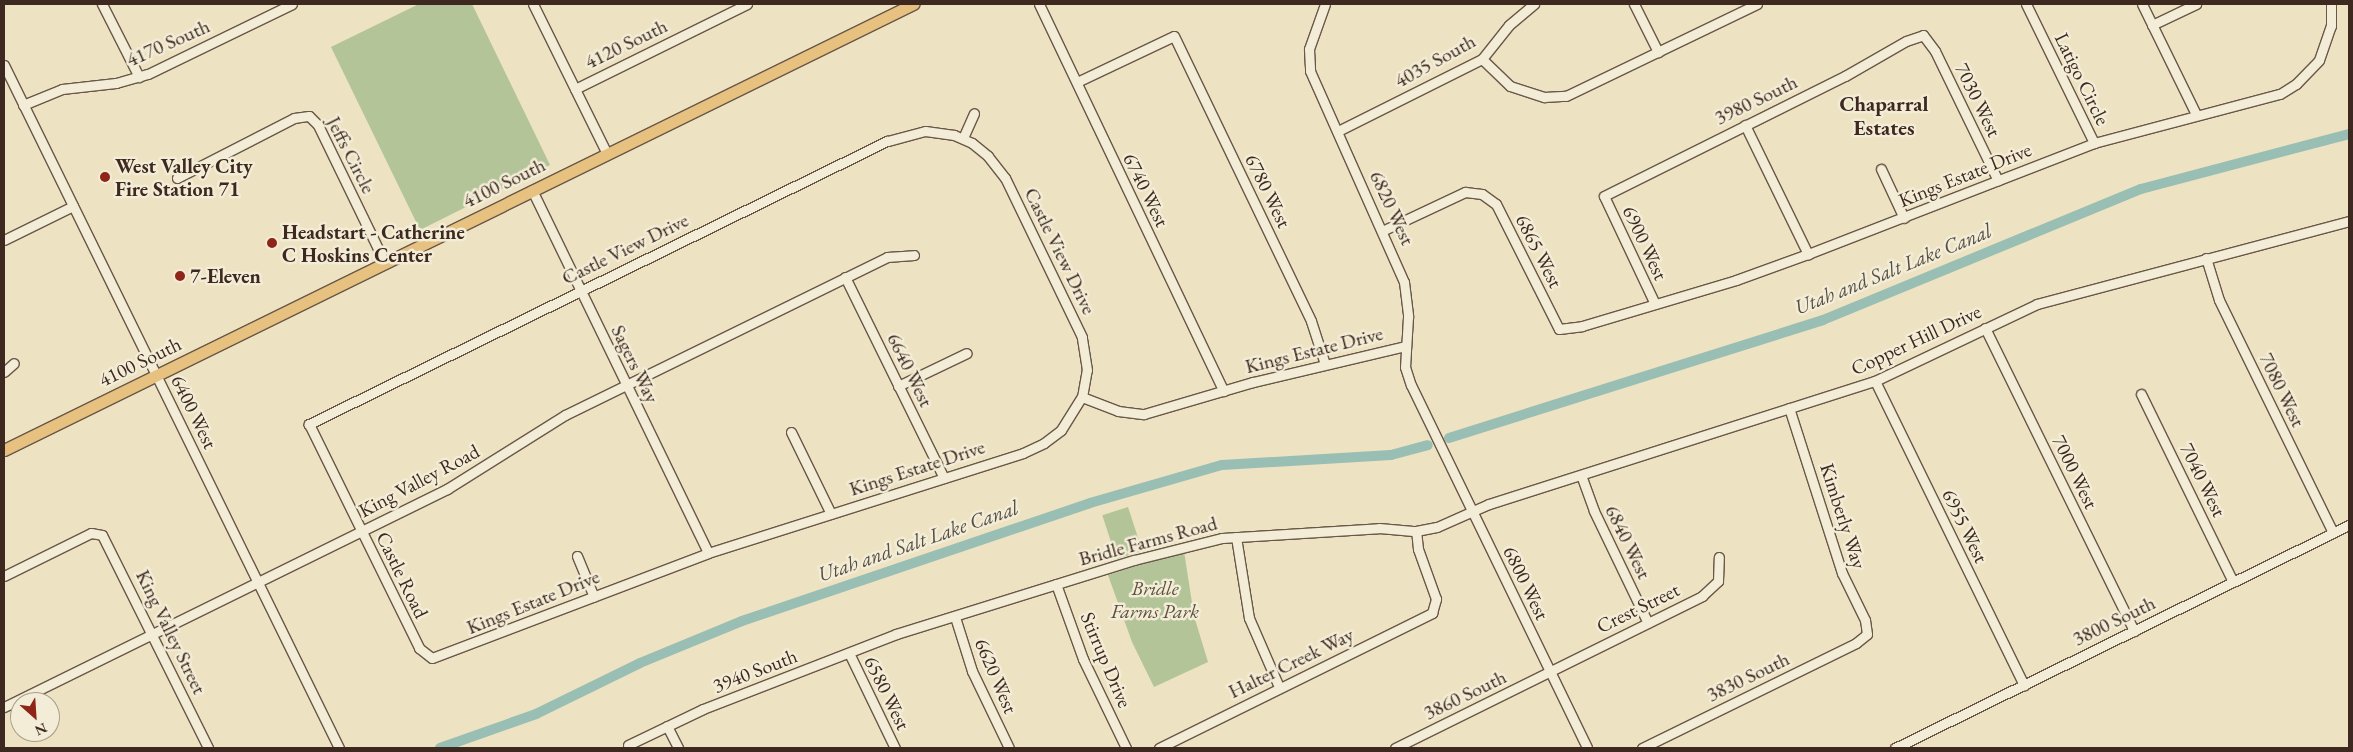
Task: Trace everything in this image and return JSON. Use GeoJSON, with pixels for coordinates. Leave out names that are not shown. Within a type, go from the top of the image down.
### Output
{"type":"FeatureCollection","features":[{"type":"Feature","properties":{"kind":"main road","name":"4100 South"},"geometry":{"type":"LineString","coordinates":[[4,450],[912,4]]}},
{"type":"Feature","properties":{"kind":"street"},"geometry":{"type":"LineString","coordinates":[[102,4],[139,77]]}},
{"type":"Feature","properties":{"kind":"street","name":"4170 South"},"geometry":{"type":"LineString","coordinates":[[23,105],[62,89],[139,77],[292,4]]}},
{"type":"Feature","properties":{"kind":"street"},"geometry":{"type":"LineString","coordinates":[[533,4],[607,154]]}},
{"type":"Feature","properties":{"kind":"street","name":"4120 South"},"geometry":{"type":"LineString","coordinates":[[575,89],[747,4]]}},
{"type":"Feature","properties":{"kind":"street","name":"6740 West"},"geometry":{"type":"LineString","coordinates":[[1039,4],[1224,391]]}},
{"type":"Feature","properties":{"kind":"street","name":"6820 West"},"geometry":{"type":"LineString","coordinates":[[1325,4],[1312,34],[1309,62],[1314,82],[1338,131],[1404,282],[1408,317],[1405,367],[1411,385],[1434,433]]}},
{"type":"Feature","properties":{"kind":"street","name":"4035 South"},"geometry":{"type":"LineString","coordinates":[[1338,131],[1482,59],[1509,24],[1534,4]]}},
{"type":"Feature","properties":{"kind":"street"},"geometry":{"type":"LineString","coordinates":[[1634,4],[1658,52]]}},
{"type":"Feature","properties":{"kind":"street"},"geometry":{"type":"LineString","coordinates":[[1482,59],[1510,86],[1529,94],[1566,96],[1590,87],[1757,4]]}},
{"type":"Feature","properties":{"kind":"street","name":"Latigo Circle"},"geometry":{"type":"LineString","coordinates":[[2026,4],[2094,143]]}},
{"type":"Feature","properties":{"kind":"street"},"geometry":{"type":"LineString","coordinates":[[2142,4],[2196,114]]}},
{"type":"Feature","properties":{"kind":"street"},"geometry":{"type":"LineString","coordinates":[[2152,25],[2196,4]]}},
{"type":"Feature","properties":{"kind":"street","name":"Kings Estate Drive"},"geometry":{"type":"LineString","coordinates":[[1559,329],[1582,326],[1808,254],[2094,143],[2196,114],[2263,100],[2296,84],[2310,72],[2326,48],[2331,4]]}},
{"type":"Feature","properties":{"kind":"street","name":"6780 West"},"geometry":{"type":"LineString","coordinates":[[1077,82],[1174,36],[1311,321],[1325,364]]}},
{"type":"Feature","properties":{"kind":"street","name":"3980 South"},"geometry":{"type":"LineString","coordinates":[[1604,196],[1745,124],[1845,76],[1906,41],[1923,36]]}},
{"type":"Feature","properties":{"kind":"street","name":"7030 West"},"geometry":{"type":"LineString","coordinates":[[1923,36],[1934,51],[1998,181]]}},
{"type":"Feature","properties":{"kind":"street","name":"6400 West"},"geometry":{"type":"LineString","coordinates":[[4,65],[339,748]]}},
{"type":"Feature","properties":{"kind":"street"},"geometry":{"type":"LineString","coordinates":[[963,138],[974,114]]}},
{"type":"Feature","properties":{"kind":"street","name":"Jeffs Circle"},"geometry":{"type":"LineString","coordinates":[[178,178],[294,118],[309,116],[318,125],[386,263]]}},
{"type":"Feature","properties":{"kind":"street"},"geometry":{"type":"LineString","coordinates":[[1745,124],[1808,254]]}},
{"type":"Feature","properties":{"kind":"street","name":"Castle View Drive"},"geometry":{"type":"LineString","coordinates":[[309,424],[896,137],[935,132],[963,138],[988,156],[1005,178],[1079,329],[1087,361],[1082,397]]}},
{"type":"Feature","properties":{"kind":"street"},"geometry":{"type":"LineString","coordinates":[[1881,169],[1904,218]]}},
{"type":"Feature","properties":{"kind":"street","name":"Sagers Way"},"geometry":{"type":"LineString","coordinates":[[532,190],[708,553]]}},
{"type":"Feature","properties":{"kind":"street","name":"6865 West"},"geometry":{"type":"LineString","coordinates":[[1382,231],[1465,192],[1482,194],[1500,211],[1559,329]]}},
{"type":"Feature","properties":{"kind":"street","name":"6900 West"},"geometry":{"type":"LineString","coordinates":[[1604,196],[1655,304]]}},
{"type":"Feature","properties":{"kind":"street"},"geometry":{"type":"LineString","coordinates":[[4,240],[73,206]]}},
{"type":"Feature","properties":{"kind":"street","name":"Copper Hill Drive"},"geometry":{"type":"LineString","coordinates":[[1472,511],[1875,381],[2037,304],[2349,221]]}},
{"type":"Feature","properties":{"kind":"street","name":"King Valley Road"},"geometry":{"type":"LineString","coordinates":[[4,707],[461,482],[545,426],[626,385],[887,257],[914,255]]}},
{"type":"Feature","properties":{"kind":"street","name":"7080 West"},"geometry":{"type":"LineString","coordinates":[[2206,258],[2226,314],[2333,533]]}},
{"type":"Feature","properties":{"kind":"street","name":"6640 West"},"geometry":{"type":"LineString","coordinates":[[845,278],[944,478]]}},
{"type":"Feature","properties":{"kind":"street","name":"7000 West"},"geometry":{"type":"LineString","coordinates":[[1985,328],[2134,631]]}},
{"type":"Feature","properties":{"kind":"street","name":"Kings Estate Drive"},"geometry":{"type":"LineString","coordinates":[[428,658],[441,657],[708,553],[1044,444],[1062,430],[1082,397],[1118,411],[1144,414],[1325,364],[1405,346]]}},
{"type":"Feature","properties":{"kind":"street"},"geometry":{"type":"LineString","coordinates":[[898,386],[967,353]]}},
{"type":"Feature","properties":{"kind":"street"},"geometry":{"type":"LineString","coordinates":[[4,372],[14,362]]}},
{"type":"Feature","properties":{"kind":"street","name":"6955 West"},"geometry":{"type":"LineString","coordinates":[[1875,381],[2024,685]]}},
{"type":"Feature","properties":{"kind":"street","name":"7040 West"},"geometry":{"type":"LineString","coordinates":[[2141,394],[2233,582]]}},
{"type":"Feature","properties":{"kind":"street","name":"Kimberly Way"},"geometry":{"type":"LineString","coordinates":[[1789,408],[1842,572],[1865,620],[1867,634]]}},
{"type":"Feature","properties":{"kind":"street","name":"Castle Road"},"geometry":{"type":"LineString","coordinates":[[309,424],[419,648],[428,658]]}},
{"type":"Feature","properties":{"kind":"street"},"geometry":{"type":"LineString","coordinates":[[791,432],[831,514]]}},
{"type":"Feature","properties":{"kind":"street","name":"6800 West"},"geometry":{"type":"LineString","coordinates":[[1434,433],[1587,748]]}},
{"type":"Feature","properties":{"kind":"street","name":"6840 West"},"geometry":{"type":"LineString","coordinates":[[1581,475],[1594,511],[1648,623]]}},
{"type":"Feature","properties":{"kind":"street","name":"Bridle Farms Road"},"geometry":{"type":"LineString","coordinates":[[896,634],[1195,543],[1236,537],[1379,528],[1416,531],[1437,527],[1472,511]]}},
{"type":"Feature","properties":{"kind":"street","name":"3800 South"},"geometry":{"type":"LineString","coordinates":[[1895,748],[2349,525]]}},
{"type":"Feature","properties":{"kind":"street","name":"Halter Creek Way"},"geometry":{"type":"LineString","coordinates":[[1159,748],[1428,615],[1436,607],[1435,596],[1417,545],[1416,531]]}},
{"type":"Feature","properties":{"kind":"street","name":"King Valley Street"},"geometry":{"type":"LineString","coordinates":[[4,576],[91,533],[100,533],[108,541],[208,748]]}},
{"type":"Feature","properties":{"kind":"street"},"geometry":{"type":"LineString","coordinates":[[1236,537],[1249,618],[1279,687]]}},
{"type":"Feature","properties":{"kind":"street"},"geometry":{"type":"LineString","coordinates":[[577,556],[594,596]]}},
{"type":"Feature","properties":{"kind":"street","name":"Crest Street"},"geometry":{"type":"LineString","coordinates":[[1549,672],[1648,623],[1712,588],[1719,576],[1719,557]]}},
{"type":"Feature","properties":{"kind":"street","name":"Stirrup Drive"},"geometry":{"type":"LineString","coordinates":[[1056,584],[1080,653],[1126,748]]}},
{"type":"Feature","properties":{"kind":"street","name":"6620 West"},"geometry":{"type":"LineString","coordinates":[[955,617],[972,671],[1009,748]]}},
{"type":"Feature","properties":{"kind":"street","name":"3940 South"},"geometry":{"type":"LineString","coordinates":[[628,745],[667,726],[896,634]]}},
{"type":"Feature","properties":{"kind":"street","name":"3830 South"},"geometry":{"type":"LineString","coordinates":[[1642,748],[1856,643],[1867,634]]}},
{"type":"Feature","properties":{"kind":"street","name":"6580 West"},"geometry":{"type":"LineString","coordinates":[[848,654],[895,748]]}},
{"type":"Feature","properties":{"kind":"street","name":"3860 South"},"geometry":{"type":"LineString","coordinates":[[1395,748],[1549,672]]}},
{"type":"Feature","properties":{"kind":"street"},"geometry":{"type":"LineString","coordinates":[[667,726],[678,748]]}},
{"type":"Feature","properties":{"kind":"green space"},"geometry":{"type":"Polygon","coordinates":[[[419,4],[472,4],[550,165],[420,230],[331,47],[419,4]]]}},
{"type":"Feature","properties":{"kind":"green space","name":"Bridle Farms Park"},"geometry":{"type":"Polygon","coordinates":[[[1128,507],[1142,551],[1117,559],[1102,515],[1128,507]]]}},
{"type":"Feature","properties":{"kind":"green space","name":"Bridle Farms Park"},"geometry":{"type":"Polygon","coordinates":[[[1184,551],[1194,616],[1208,662],[1154,687],[1132,642],[1108,575],[1184,551]]]}},
{"type":"Feature","properties":{"kind":"waterway","name":"Utah and Salt Lake Canal"},"geometry":{"type":"LineString","coordinates":[[1449,438],[1823,320],[2141,189],[2349,134]]}},
{"type":"Feature","properties":{"kind":"waterway","name":"Utah and Salt Lake Canal"},"geometry":{"type":"LineString","coordinates":[[440,748],[536,714],[640,663],[742,621],[1090,503],[1222,465],[1391,455],[1428,445]]}},
{"type":"Feature","properties":{"kind":"place","name":"West Valley City Fire Station 71"},"geometry":{"type":"Point","coordinates":[105,177]}},
{"type":"Feature","properties":{"kind":"place","name":"Headstart - Catherine C Hoskins Center"},"geometry":{"type":"Point","coordinates":[272,243]}},
{"type":"Feature","properties":{"kind":"place","name":"7-Eleven"},"geometry":{"type":"Point","coordinates":[180,276]}},
{"type":"Feature","properties":{"kind":"district","name":"Chaparral Estates"},"geometry":{"type":"Point","coordinates":[1884,116]}}]}
